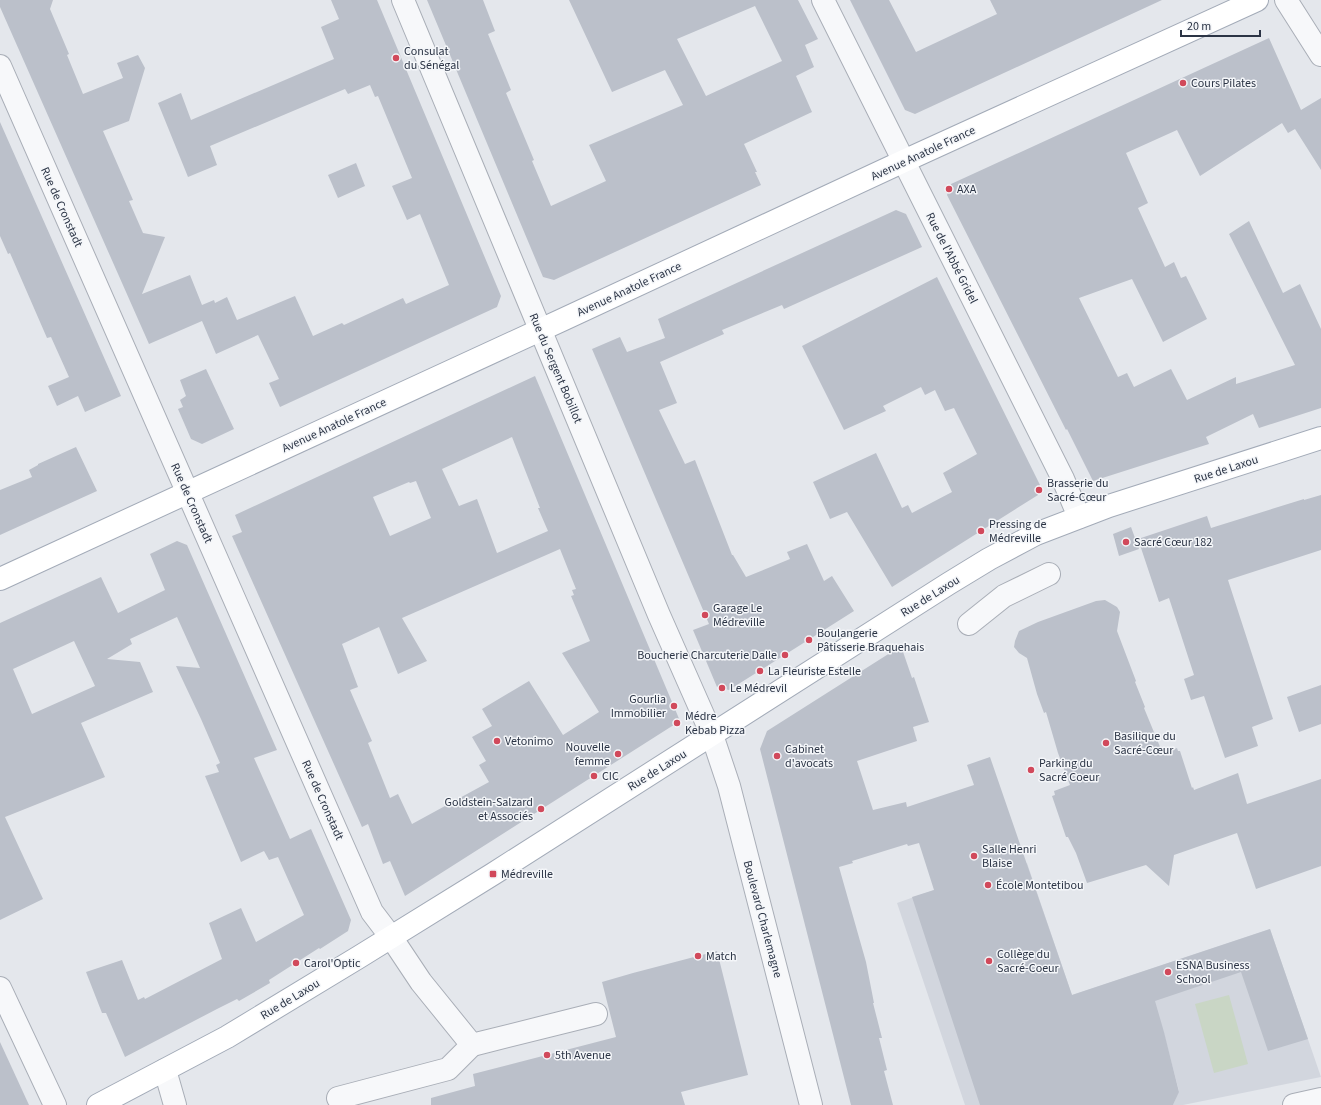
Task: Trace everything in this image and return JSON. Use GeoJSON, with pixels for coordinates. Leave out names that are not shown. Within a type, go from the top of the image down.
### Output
{"type":"FeatureCollection","features":[{"type":"Feature","properties":{"kind":"main road","name":"Avenue Anatole France"},"geometry":{"type":"LineString","coordinates":[[0,579],[904,161],[1257,0]]}},
{"type":"Feature","properties":{"kind":"main road","name":"Rue de Laxou"},"geometry":{"type":"LineString","coordinates":[[98,1105],[227,1037],[391,937],[989,559],[1036,534],[1079,517],[1321,438]]}},
{"type":"Feature","properties":{"kind":"street","name":"Rue du Sergent Bobillot"},"geometry":{"type":"LineString","coordinates":[[403,0],[659,615],[712,735]]}},
{"type":"Feature","properties":{"kind":"street","name":"Rue de l'Abbé Gridel"},"geometry":{"type":"LineString","coordinates":[[823,0],[1063,478],[1079,517]]}},
{"type":"Feature","properties":{"kind":"street"},"geometry":{"type":"LineString","coordinates":[[1286,0],[1321,55]]}},
{"type":"Feature","properties":{"kind":"street","name":"Rue de Cronstadt"},"geometry":{"type":"LineString","coordinates":[[0,66],[372,912],[391,937],[421,982],[472,1045]]}},
{"type":"Feature","properties":{"kind":"street"},"geometry":{"type":"LineString","coordinates":[[968,624],[1004,596],[1049,574]]}},
{"type":"Feature","properties":{"kind":"street","name":"Boulevard Charlemagne"},"geometry":{"type":"LineString","coordinates":[[712,735],[729,786],[812,1105]]}},
{"type":"Feature","properties":{"kind":"street"},"geometry":{"type":"LineString","coordinates":[[0,988],[55,1105]]}},
{"type":"Feature","properties":{"kind":"street"},"geometry":{"type":"LineString","coordinates":[[338,1098],[448,1069],[472,1045],[596,1014]]}},
{"type":"Feature","properties":{"kind":"street"},"geometry":{"type":"LineString","coordinates":[[165,1070],[175,1105]]}},
{"type":"Feature","properties":{"kind":"street"},"geometry":{"type":"LineString","coordinates":[[1294,1105],[1321,1099]]}},
{"type":"Feature","properties":{"kind":"shaded area","name":"Collège du Sacré-Coeur"},"geometry":{"type":"Polygon","coordinates":[[[1027,863],[1072,995],[1270,929],[1321,1077],[1183,1105],[1173,1105],[1179,1091],[1163,1030],[982,1105],[965,1105],[897,903],[934,890],[936,893],[1027,863]]]}},
{"type":"Feature","properties":{"kind":"green space"},"geometry":{"type":"Polygon","coordinates":[[[1229,995],[1248,1064],[1214,1073],[1195,1004],[1229,995]]]}},
{"type":"Feature","properties":{"kind":"building"},"geometry":{"type":"Polygon","coordinates":[[[0,0],[53,0],[50,9],[69,54],[67,55],[83,94],[123,78],[117,63],[138,55],[145,68],[129,121],[103,131],[133,200],[129,201],[143,233],[165,237],[142,294],[190,275],[202,305],[214,300],[215,303],[227,297],[237,320],[295,296],[313,336],[342,323],[344,325],[403,298],[406,304],[449,285],[420,214],[407,220],[392,186],[412,178],[378,96],[375,97],[370,85],[348,94],[345,89],[210,146],[217,165],[188,177],[158,103],[181,93],[191,120],[334,59],[321,27],[339,19],[331,0],[377,0],[501,296],[497,307],[280,407],[269,383],[279,379],[258,335],[216,354],[202,321],[149,344],[0,7],[0,0]]]}},
{"type":"Feature","properties":{"kind":"building"},"geometry":{"type":"Polygon","coordinates":[[[427,0],[483,0],[495,31],[488,34],[511,90],[506,93],[534,160],[532,161],[551,206],[606,181],[589,145],[683,105],[665,70],[612,92],[569,0],[798,0],[818,39],[805,45],[814,67],[796,76],[812,112],[744,144],[757,172],[755,172],[761,185],[554,280],[543,277],[427,0]],[[755,6],[677,39],[706,96],[782,61],[755,6]]]}},
{"type":"Feature","properties":{"kind":"building"},"geometry":{"type":"Polygon","coordinates":[[[850,0],[889,0],[916,52],[997,14],[990,0],[1162,0],[915,114],[905,110],[850,0]]]}},
{"type":"Feature","properties":{"kind":"building"},"geometry":{"type":"Polygon","coordinates":[[[1269,38],[1301,110],[1321,98],[1321,170],[1295,129],[1288,133],[1282,123],[1200,176],[1177,130],[1126,153],[1148,203],[1138,208],[1165,267],[1174,262],[1181,278],[1186,276],[1207,319],[1163,342],[1132,279],[1079,298],[1118,377],[1127,373],[1134,387],[1171,369],[1187,400],[1236,377],[1236,384],[1295,365],[1229,234],[1249,221],[1283,293],[1300,284],[1321,329],[1321,408],[1259,428],[1253,414],[1206,437],[1209,444],[1093,481],[947,195],[951,184],[1269,38]]]}},
{"type":"Feature","properties":{"kind":"building"},"geometry":{"type":"Polygon","coordinates":[[[0,122],[121,396],[85,412],[78,396],[57,406],[48,386],[69,377],[51,337],[47,338],[10,253],[8,254],[0,236],[0,122]]]}},
{"type":"Feature","properties":{"kind":"building"},"geometry":{"type":"Polygon","coordinates":[[[356,163],[365,186],[338,198],[328,175],[356,163]]]}},
{"type":"Feature","properties":{"kind":"building"},"geometry":{"type":"Polygon","coordinates":[[[896,210],[906,214],[922,247],[784,309],[782,305],[722,330],[724,334],[660,362],[677,403],[659,410],[685,464],[695,460],[732,555],[746,577],[790,559],[787,552],[807,544],[824,581],[832,576],[854,611],[729,690],[717,687],[693,630],[709,624],[592,349],[620,337],[627,352],[665,338],[658,319],[896,210]]]}},
{"type":"Feature","properties":{"kind":"building"},"geometry":{"type":"Polygon","coordinates":[[[937,277],[1040,485],[1038,495],[892,587],[847,512],[830,519],[813,482],[876,453],[902,508],[908,505],[912,513],[952,492],[943,473],[977,454],[954,408],[945,411],[935,390],[925,395],[921,387],[883,406],[886,411],[844,430],[802,346],[937,277]]]}},
{"type":"Feature","properties":{"kind":"building"},"geometry":{"type":"Polygon","coordinates":[[[206,369],[234,429],[202,444],[191,439],[178,409],[183,407],[180,400],[186,396],[180,380],[206,369]]]}},
{"type":"Feature","properties":{"kind":"building"},"geometry":{"type":"Polygon","coordinates":[[[535,376],[680,721],[405,896],[390,861],[383,864],[368,824],[362,827],[232,536],[242,532],[235,515],[535,376]],[[512,437],[442,469],[459,506],[477,499],[497,553],[548,531],[512,437]],[[416,481],[409,482],[373,497],[390,536],[431,518],[416,481]],[[560,549],[402,618],[427,661],[398,674],[379,627],[342,644],[358,687],[350,690],[372,741],[368,743],[390,798],[398,794],[412,824],[489,782],[479,765],[486,761],[472,737],[492,726],[482,709],[529,681],[563,735],[599,712],[562,653],[590,641],[571,596],[574,595],[572,590],[576,589],[560,549]]]}},
{"type":"Feature","properties":{"kind":"building"},"geometry":{"type":"Polygon","coordinates":[[[76,447],[97,491],[0,535],[0,490],[32,477],[29,470],[38,464],[76,447]]]}},
{"type":"Feature","properties":{"kind":"building"},"geometry":{"type":"Polygon","coordinates":[[[1321,495],[1321,550],[1228,580],[1273,719],[1252,727],[1258,746],[1225,758],[1204,696],[1191,700],[1184,679],[1194,675],[1169,598],[1159,602],[1138,539],[1207,516],[1211,528],[1321,495]]]}},
{"type":"Feature","properties":{"kind":"building","name":"Sacré Cœur 182"},"geometry":{"type":"Polygon","coordinates":[[[1131,527],[1139,549],[1119,556],[1113,534],[1131,527]]]}},
{"type":"Feature","properties":{"kind":"building"},"geometry":{"type":"Polygon","coordinates":[[[177,541],[187,545],[277,750],[254,758],[290,839],[311,829],[351,920],[348,931],[269,980],[270,983],[239,1001],[237,999],[125,1057],[106,1013],[102,1013],[86,972],[122,960],[138,1000],[144,997],[145,999],[222,959],[209,923],[241,908],[256,942],[304,915],[278,857],[269,860],[264,851],[241,862],[205,776],[219,772],[216,765],[220,763],[176,666],[200,668],[177,617],[130,639],[132,644],[107,659],[140,662],[153,692],[81,723],[105,777],[5,817],[43,899],[0,920],[0,623],[101,577],[118,613],[165,590],[150,554],[177,541]],[[74,641],[13,669],[32,714],[95,686],[74,641]]]}},
{"type":"Feature","properties":{"kind":"building","name":"Basilique du Sacré-Cœur"},"geometry":{"type":"Polygon","coordinates":[[[1105,600],[1117,607],[1120,612],[1117,631],[1136,681],[1135,682],[1145,707],[1144,708],[1163,754],[1177,748],[1178,751],[1180,751],[1192,788],[1193,787],[1194,790],[1238,773],[1247,804],[1321,779],[1321,866],[1256,889],[1237,833],[1174,855],[1169,886],[1146,865],[1087,883],[1076,853],[1068,837],[1066,837],[1052,796],[1055,795],[1054,791],[1070,785],[1058,753],[1046,712],[1044,713],[1037,694],[1027,658],[1019,653],[1014,647],[1019,631],[1038,622],[1096,601],[1105,600]]]}},
{"type":"Feature","properties":{"kind":"building"},"geometry":{"type":"Polygon","coordinates":[[[901,646],[912,678],[914,677],[929,722],[913,727],[917,741],[857,761],[873,810],[906,802],[907,807],[974,785],[967,765],[990,757],[1072,995],[1270,929],[1308,1039],[1268,1051],[1241,972],[1155,1001],[1179,1092],[1173,1105],[980,1105],[912,897],[934,890],[919,843],[908,846],[907,844],[852,861],[853,863],[839,867],[866,962],[873,1003],[882,1038],[879,1038],[887,1070],[884,1071],[893,1105],[851,1105],[760,749],[767,731],[901,646]]]}},
{"type":"Feature","properties":{"kind":"building"},"geometry":{"type":"Polygon","coordinates":[[[1321,685],[1321,724],[1299,732],[1287,697],[1321,685]]]}},
{"type":"Feature","properties":{"kind":"building"},"geometry":{"type":"Polygon","coordinates":[[[717,951],[748,1075],[681,1092],[685,1105],[431,1105],[431,1098],[475,1086],[473,1074],[616,1037],[602,982],[717,951]]]}},
{"type":"Feature","properties":{"kind":"building"},"geometry":{"type":"Polygon","coordinates":[[[0,1042],[29,1105],[0,1105],[0,1042]]]}},
{"type":"Feature","properties":{"kind":"place","name":"Consulat du Sénégal"},"geometry":{"type":"Point","coordinates":[396,58]}},
{"type":"Feature","properties":{"kind":"place","name":"Cours Pilates"},"geometry":{"type":"Point","coordinates":[1183,83]}},
{"type":"Feature","properties":{"kind":"place","name":"AXA"},"geometry":{"type":"Point","coordinates":[949,189]}},
{"type":"Feature","properties":{"kind":"place","name":"Brasserie du Sacré-Cœur"},"geometry":{"type":"Point","coordinates":[1039,490]}},
{"type":"Feature","properties":{"kind":"place","name":"Pressing de Médreville"},"geometry":{"type":"Point","coordinates":[981,531]}},
{"type":"Feature","properties":{"kind":"place","name":"Sacré Cœur 182"},"geometry":{"type":"Point","coordinates":[1126,542]}},
{"type":"Feature","properties":{"kind":"place","name":"Garage Le Médreville"},"geometry":{"type":"Point","coordinates":[705,615]}},
{"type":"Feature","properties":{"kind":"place","name":"Boulangerie Pâtisserie Braquehais"},"geometry":{"type":"Point","coordinates":[809,640]}},
{"type":"Feature","properties":{"kind":"place","name":"Boucherie Charcuterie Dalle"},"geometry":{"type":"Point","coordinates":[785,655]}},
{"type":"Feature","properties":{"kind":"place","name":"La Fleuriste Estelle"},"geometry":{"type":"Point","coordinates":[760,671]}},
{"type":"Feature","properties":{"kind":"place","name":"Le Médrevil"},"geometry":{"type":"Point","coordinates":[722,688]}},
{"type":"Feature","properties":{"kind":"place","name":"Gourlia Immobilier"},"geometry":{"type":"Point","coordinates":[674,706]}},
{"type":"Feature","properties":{"kind":"place","name":"Médre Kebab Pizza"},"geometry":{"type":"Point","coordinates":[677,723]}},
{"type":"Feature","properties":{"kind":"place","name":"Vetonimo"},"geometry":{"type":"Point","coordinates":[497,741]}},
{"type":"Feature","properties":{"kind":"place","name":"Basilique du Sacré-Cœur"},"geometry":{"type":"Point","coordinates":[1106,743]}},
{"type":"Feature","properties":{"kind":"place","name":"Nouvelle femme"},"geometry":{"type":"Point","coordinates":[618,754]}},
{"type":"Feature","properties":{"kind":"place","name":"Cabinet d'avocats"},"geometry":{"type":"Point","coordinates":[777,756]}},
{"type":"Feature","properties":{"kind":"place","name":"Parking du Sacré Coeur"},"geometry":{"type":"Point","coordinates":[1031,770]}},
{"type":"Feature","properties":{"kind":"place","name":"CIC"},"geometry":{"type":"Point","coordinates":[594,776]}},
{"type":"Feature","properties":{"kind":"place","name":"Goldstein-Salzard et Associés"},"geometry":{"type":"Point","coordinates":[541,809]}},
{"type":"Feature","properties":{"kind":"place","name":"Salle Henri Blaise"},"geometry":{"type":"Point","coordinates":[974,856]}},
{"type":"Feature","properties":{"kind":"place","name":"Médreville"},"geometry":{"type":"Point","coordinates":[493,874]}},
{"type":"Feature","properties":{"kind":"place","name":"École Montetibou"},"geometry":{"type":"Point","coordinates":[988,885]}},
{"type":"Feature","properties":{"kind":"place","name":"Match"},"geometry":{"type":"Point","coordinates":[698,956]}},
{"type":"Feature","properties":{"kind":"place","name":"Collège du Sacré-Coeur"},"geometry":{"type":"Point","coordinates":[989,961]}},
{"type":"Feature","properties":{"kind":"place","name":"Carol'Optic"},"geometry":{"type":"Point","coordinates":[296,963]}},
{"type":"Feature","properties":{"kind":"place","name":"ESNA Business School"},"geometry":{"type":"Point","coordinates":[1168,972]}},
{"type":"Feature","properties":{"kind":"place","name":"5th Avenue"},"geometry":{"type":"Point","coordinates":[547,1055]}}]}
